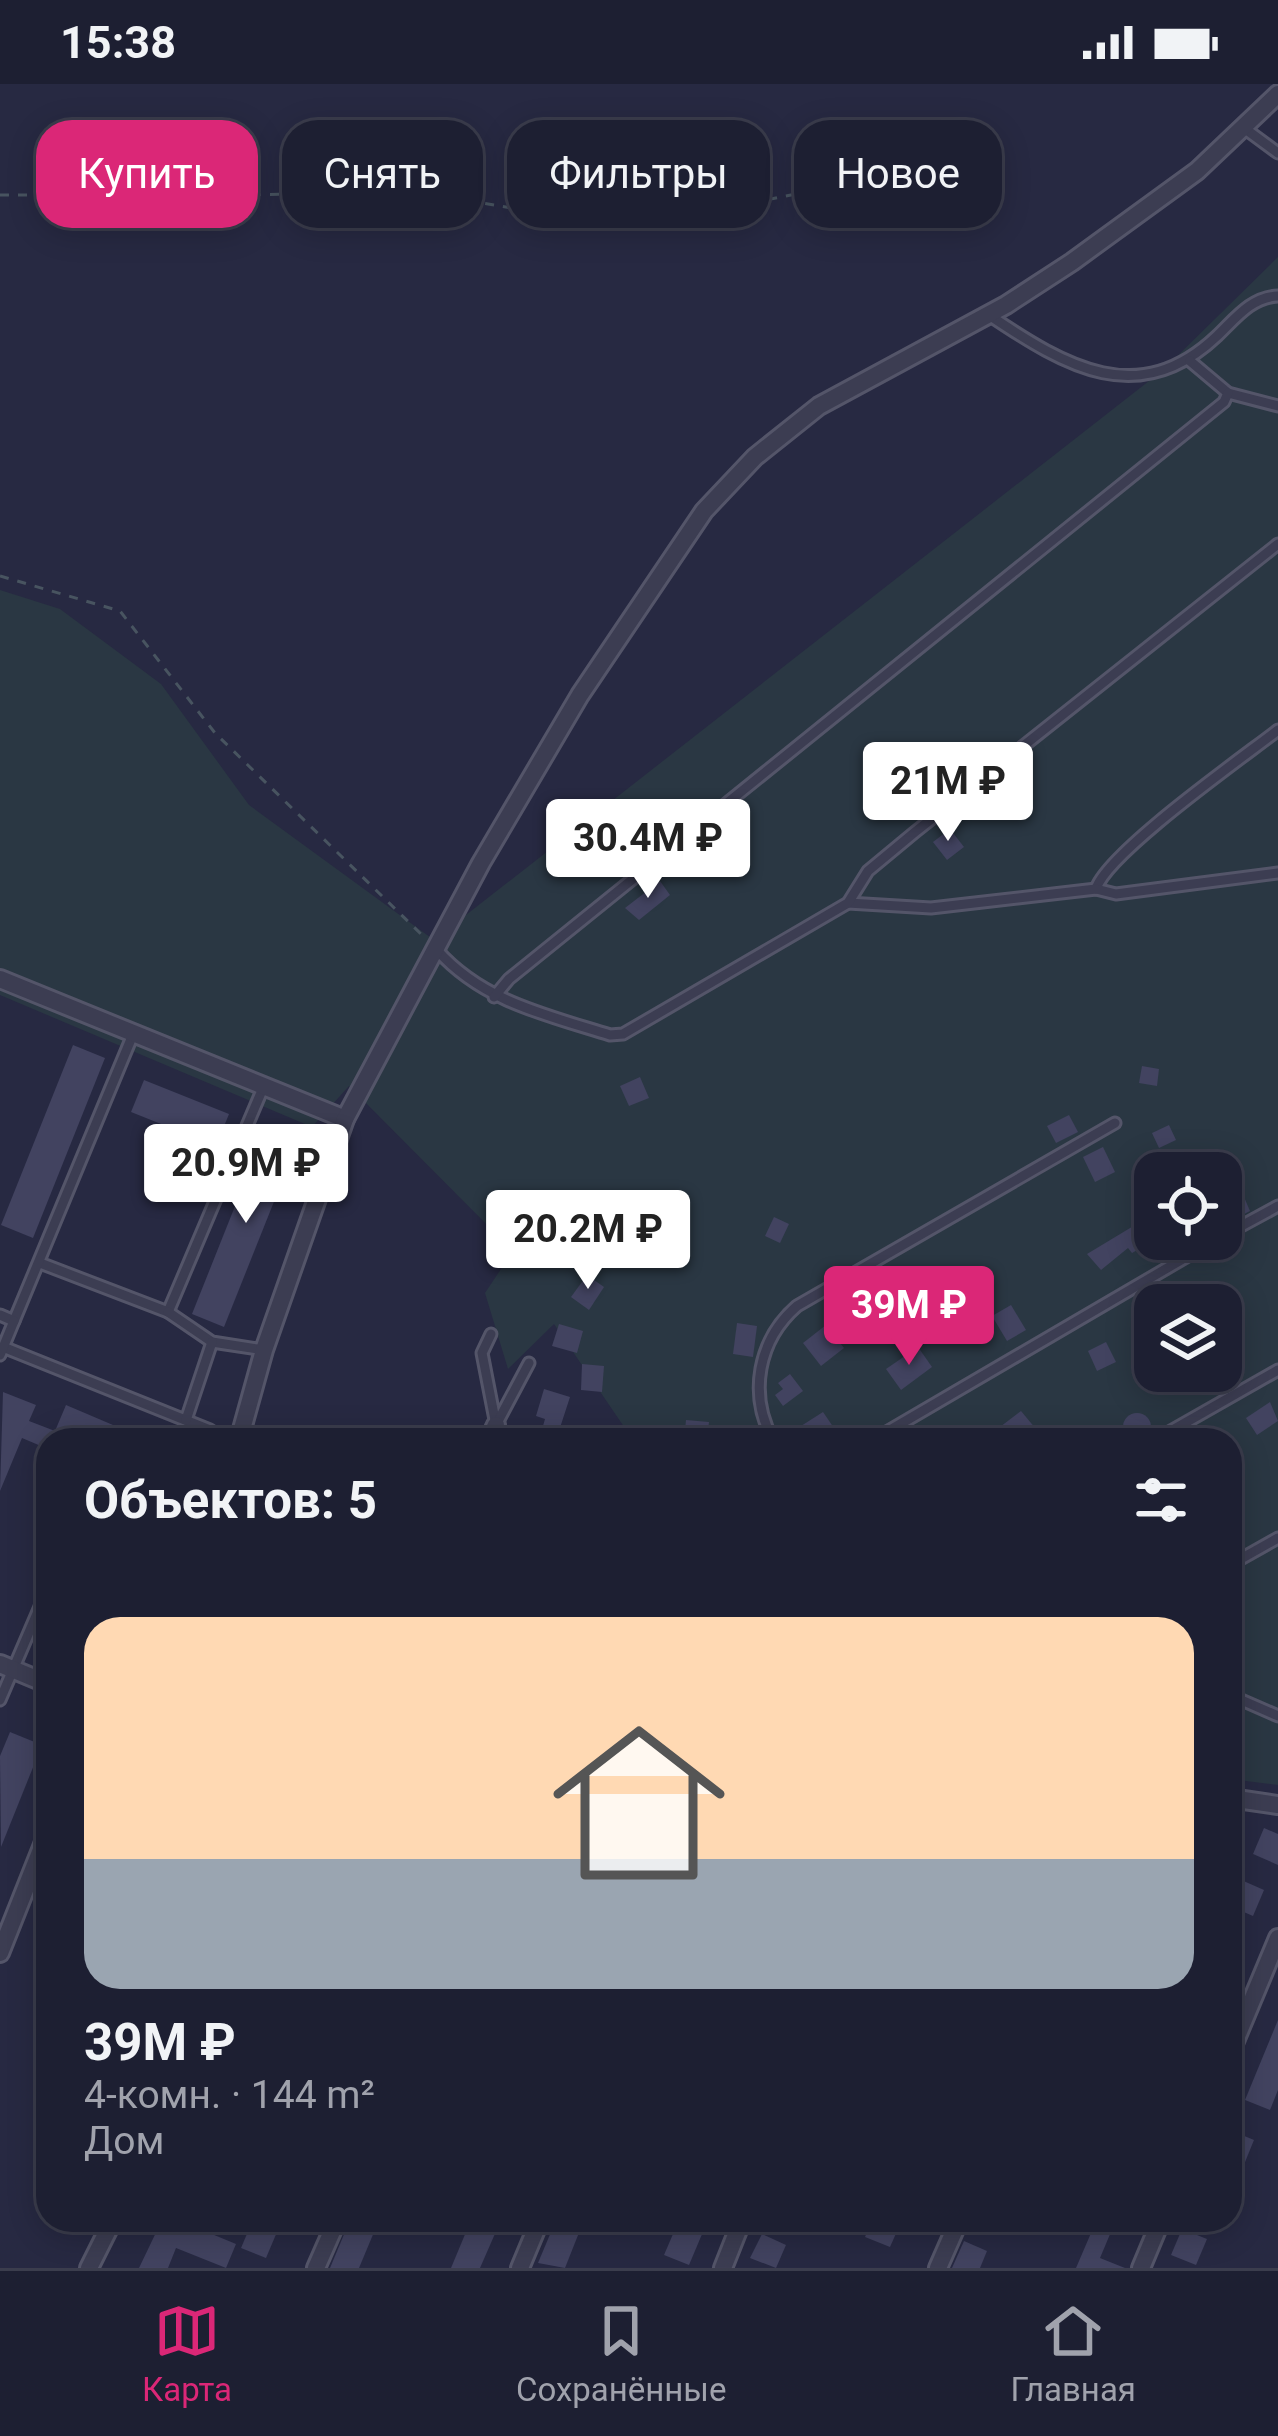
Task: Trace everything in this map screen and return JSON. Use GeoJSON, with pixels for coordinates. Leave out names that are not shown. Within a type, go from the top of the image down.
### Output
{"type":"FeatureCollection","features":[{"type":"Feature","properties":{"kind":"street"},"geometry":{"type":"LineString","coordinates":[[242,1428],[264,1350],[345,1120],[481,862],[580,695],[704,512],[755,457],[819,406],[989,315],[1108,236],[1197,171],[1278,94]]}},
{"type":"Feature","properties":{"kind":"street"},"geometry":{"type":"LineString","coordinates":[[0,979],[345,1120]]}},
{"type":"Feature","properties":{"kind":"street"},"geometry":{"type":"LineString","coordinates":[[7,1667],[36,1679]]}},
{"type":"Feature","properties":{"kind":"street"},"geometry":{"type":"LineString","coordinates":[[1242,1800],[1278,1805]]}},
{"type":"Feature","properties":{"kind":"street"},"geometry":{"type":"LineString","coordinates":[[0,1953],[36,1862]]}},
{"type":"Feature","properties":{"kind":"street"},"geometry":{"type":"LineString","coordinates":[[1242,2025],[1278,1938]]}},
{"type":"Feature","properties":{"kind":"street"},"geometry":{"type":"LineString","coordinates":[[89,2268],[107,2232]]}},
{"type":"Feature","properties":{"kind":"street"},"geometry":{"type":"LineString","coordinates":[[316,2268],[332,2232]]}},
{"type":"Feature","properties":{"kind":"street"},"geometry":{"type":"LineString","coordinates":[[520,2268],[535,2232]]}},
{"type":"Feature","properties":{"kind":"street"},"geometry":{"type":"LineString","coordinates":[[723,2268],[737,2232]]}},
{"type":"Feature","properties":{"kind":"street"},"geometry":{"type":"LineString","coordinates":[[938,2268],[954,2232]]}},
{"type":"Feature","properties":{"kind":"street"},"geometry":{"type":"LineString","coordinates":[[1141,2268],[1156,2232]]}},
{"type":"Feature","properties":{"kind":"lane"},"geometry":{"type":"LineString","coordinates":[[1244,128],[1278,153]]}},
{"type":"Feature","properties":{"kind":"lane"},"geometry":{"type":"LineString","coordinates":[[989,315],[1095,374],[1158,376],[1190,361],[1250,304],[1278,296]]}},
{"type":"Feature","properties":{"kind":"lane"},"geometry":{"type":"LineString","coordinates":[[1190,361],[1228,393],[1278,406]]}},
{"type":"Feature","properties":{"kind":"lane"},"geometry":{"type":"LineString","coordinates":[[494,997],[509,979],[1206,417],[1228,393]]}},
{"type":"Feature","properties":{"kind":"lane"},"geometry":{"type":"LineString","coordinates":[[437,950],[460,976],[494,997],[610,1035],[623,1034],[848,903],[868,871],[899,845],[1278,544]]}},
{"type":"Feature","properties":{"kind":"lane"},"geometry":{"type":"LineString","coordinates":[[1096,889],[1100,877],[1124,853],[1278,730]]}},
{"type":"Feature","properties":{"kind":"lane"},"geometry":{"type":"LineString","coordinates":[[848,903],[931,908],[1096,889],[1116,894],[1278,873]]}},
{"type":"Feature","properties":{"kind":"lane"},"geometry":{"type":"LineString","coordinates":[[134,1032],[2,1351],[205,1428]]}},
{"type":"Feature","properties":{"kind":"lane"},"geometry":{"type":"LineString","coordinates":[[168,1312],[263,1088]]}},
{"type":"Feature","properties":{"kind":"lane"},"geometry":{"type":"LineString","coordinates":[[767,1428],[759,1414],[758,1396],[775,1325],[797,1306],[1115,1123]]}},
{"type":"Feature","properties":{"kind":"lane"},"geometry":{"type":"LineString","coordinates":[[1242,1226],[1278,1206]]}},
{"type":"Feature","properties":{"kind":"lane"},"geometry":{"type":"LineString","coordinates":[[893,1428],[1181,1260]]}},
{"type":"Feature","properties":{"kind":"lane"},"geometry":{"type":"LineString","coordinates":[[40,1263],[168,1312],[212,1342],[264,1350]]}},
{"type":"Feature","properties":{"kind":"lane"},"geometry":{"type":"LineString","coordinates":[[0,1315],[14,1321]]}},
{"type":"Feature","properties":{"kind":"lane"},"geometry":{"type":"LineString","coordinates":[[491,1334],[482,1353],[491,1428]]}},
{"type":"Feature","properties":{"kind":"lane"},"geometry":{"type":"LineString","coordinates":[[186,1420],[212,1342]]}},
{"type":"Feature","properties":{"kind":"lane"},"geometry":{"type":"LineString","coordinates":[[494,1428],[529,1364]]}},
{"type":"Feature","properties":{"kind":"lane"},"geometry":{"type":"LineString","coordinates":[[1176,1428],[1278,1370]]}},
{"type":"Feature","properties":{"kind":"lane"},"geometry":{"type":"LineString","coordinates":[[1242,1558],[1278,1538]]}},
{"type":"Feature","properties":{"kind":"lane"},"geometry":{"type":"LineString","coordinates":[[0,1700],[7,1667],[36,1611]]}},
{"type":"Feature","properties":{"kind":"lane"},"geometry":{"type":"LineString","coordinates":[[1242,1700],[1278,1716]]}},
{"type":"Feature","properties":{"kind":"path"},"geometry":{"type":"LineString","coordinates":[[0,195],[432,194],[625,228],[794,194]]}},
{"type":"Feature","properties":{"kind":"path"},"geometry":{"type":"LineString","coordinates":[[0,576],[120,610],[215,733],[437,950]]}},
{"type":"Feature","properties":{"kind":"shaded area"},"geometry":{"type":"Polygon","coordinates":[[[1278,257],[1278,1785],[1242,1780],[1242,1428],[625,1428],[554,1324],[508,1369],[485,1293],[513,1251],[349,1086],[312,1127],[0,995],[0,590],[60,609],[161,684],[249,805],[434,940],[1163,370],[1278,257]]]}},
{"type":"Feature","properties":{"kind":"building"},"geometry":{"type":"Polygon","coordinates":[[[683,801],[691,812],[652,840],[644,829],[683,801]]]}},
{"type":"Feature","properties":{"kind":"building"},"geometry":{"type":"Polygon","coordinates":[[[950,829],[964,847],[947,860],[933,842],[950,829]]]}},
{"type":"Feature","properties":{"kind":"building"},"geometry":{"type":"Polygon","coordinates":[[[660,881],[670,895],[639,920],[625,908],[660,881]]]}},
{"type":"Feature","properties":{"kind":"building"},"geometry":{"type":"Polygon","coordinates":[[[73,1045],[105,1058],[33,1238],[1,1225],[73,1045]]]}},
{"type":"Feature","properties":{"kind":"building"},"geometry":{"type":"Polygon","coordinates":[[[1142,1066],[1159,1069],[1157,1086],[1139,1083],[1142,1066]]]}},
{"type":"Feature","properties":{"kind":"building"},"geometry":{"type":"Polygon","coordinates":[[[640,1077],[649,1098],[629,1106],[620,1086],[640,1077]]]}},
{"type":"Feature","properties":{"kind":"building"},"geometry":{"type":"Polygon","coordinates":[[[144,1080],[229,1114],[216,1146],[131,1112],[144,1080]]]}},
{"type":"Feature","properties":{"kind":"building"},"geometry":{"type":"Polygon","coordinates":[[[1069,1115],[1078,1132],[1056,1143],[1047,1126],[1069,1115]]]}},
{"type":"Feature","properties":{"kind":"building"},"geometry":{"type":"Polygon","coordinates":[[[1169,1125],[1176,1140],[1159,1148],[1152,1133],[1169,1125]]]}},
{"type":"Feature","properties":{"kind":"building"},"geometry":{"type":"Polygon","coordinates":[[[267,1126],[299,1139],[224,1327],[192,1314],[267,1126]]]}},
{"type":"Feature","properties":{"kind":"building"},"geometry":{"type":"Polygon","coordinates":[[[1103,1147],[1115,1172],[1095,1182],[1083,1157],[1103,1147]]]}},
{"type":"Feature","properties":{"kind":"building"},"geometry":{"type":"Polygon","coordinates":[[[774,1217],[789,1224],[780,1243],[765,1236],[774,1217]]]}},
{"type":"Feature","properties":{"kind":"building"},"geometry":{"type":"Polygon","coordinates":[[[1134,1226],[1134,1252],[1128,1248],[1101,1270],[1087,1254],[1134,1226]]]}},
{"type":"Feature","properties":{"kind":"building"},"geometry":{"type":"Polygon","coordinates":[[[587,1275],[604,1287],[589,1310],[571,1297],[587,1275]]]}},
{"type":"Feature","properties":{"kind":"building"},"geometry":{"type":"Polygon","coordinates":[[[1011,1305],[1026,1330],[1007,1341],[992,1316],[1011,1305]]]}},
{"type":"Feature","properties":{"kind":"building"},"geometry":{"type":"Polygon","coordinates":[[[737,1323],[757,1326],[753,1357],[733,1354],[737,1323]]]}},
{"type":"Feature","properties":{"kind":"building"},"geometry":{"type":"Polygon","coordinates":[[[559,1324],[583,1331],[577,1353],[552,1346],[559,1324]]]}},
{"type":"Feature","properties":{"kind":"building"},"geometry":{"type":"Polygon","coordinates":[[[826,1325],[844,1348],[821,1366],[803,1343],[826,1325]]]}},
{"type":"Feature","properties":{"kind":"building"},"geometry":{"type":"Polygon","coordinates":[[[1106,1342],[1116,1362],[1097,1371],[1088,1351],[1106,1342]]]}},
{"type":"Feature","properties":{"kind":"building"},"geometry":{"type":"Polygon","coordinates":[[[918,1347],[932,1367],[901,1390],[886,1369],[918,1347]]]}},
{"type":"Feature","properties":{"kind":"building"},"geometry":{"type":"Polygon","coordinates":[[[582,1364],[604,1366],[602,1392],[581,1390],[582,1364]]]}},
{"type":"Feature","properties":{"kind":"building"},"geometry":{"type":"Polygon","coordinates":[[[790,1374],[803,1391],[783,1406],[775,1395],[783,1389],[778,1383],[790,1374]]]}},
{"type":"Feature","properties":{"kind":"building"},"geometry":{"type":"Polygon","coordinates":[[[544,1389],[570,1397],[560,1428],[542,1428],[545,1419],[536,1416],[544,1389]]]}},
{"type":"Feature","properties":{"kind":"building"},"geometry":{"type":"Polygon","coordinates":[[[3,1392],[36,1405],[29,1421],[47,1428],[36,1428],[36,1444],[22,1438],[0,1491],[3,1392]]]}},
{"type":"Feature","properties":{"kind":"building"},"geometry":{"type":"Polygon","coordinates":[[[1270,1402],[1278,1421],[1257,1435],[1246,1418],[1270,1402]]]}},
{"type":"Feature","properties":{"kind":"building"},"geometry":{"type":"Polygon","coordinates":[[[66,1405],[112,1428],[56,1428],[66,1405]]]}},
{"type":"Feature","properties":{"kind":"building"},"geometry":{"type":"Polygon","coordinates":[[[1021,1411],[1035,1428],[999,1428],[1021,1411]]]}},
{"type":"Feature","properties":{"kind":"building"},"geometry":{"type":"Polygon","coordinates":[[[823,1412],[834,1428],[802,1428],[823,1412]]]}},
{"type":"Feature","properties":{"kind":"building"},"geometry":{"type":"Polygon","coordinates":[[[1132,1414],[1142,1414],[1151,1428],[1123,1428],[1132,1414]]]}},
{"type":"Feature","properties":{"kind":"building"},"geometry":{"type":"Polygon","coordinates":[[[686,1420],[709,1422],[708,1428],[685,1428],[686,1420]]]}},
{"type":"Feature","properties":{"kind":"building"},"geometry":{"type":"Polygon","coordinates":[[[10,1732],[36,1743],[36,1760],[1,1847],[0,1756],[10,1732]]]}},
{"type":"Feature","properties":{"kind":"building"},"geometry":{"type":"Polygon","coordinates":[[[1264,1828],[1278,1834],[1278,1865],[1253,1854],[1264,1828]]]}},
{"type":"Feature","properties":{"kind":"building"},"geometry":{"type":"Polygon","coordinates":[[[1242,1880],[1264,1890],[1253,1916],[1242,1911],[1242,1880]]]}},
{"type":"Feature","properties":{"kind":"building"},"geometry":{"type":"Polygon","coordinates":[[[1278,2020],[1278,2090],[1270,2110],[1245,2100],[1278,2020]]]}},
{"type":"Feature","properties":{"kind":"building"},"geometry":{"type":"Polygon","coordinates":[[[1242,2135],[1254,2140],[1242,2167],[1242,2135]]]}},
{"type":"Feature","properties":{"kind":"building"},"geometry":{"type":"Polygon","coordinates":[[[156,2232],[207,2232],[236,2244],[226,2268],[176,2248],[168,2268],[139,2268],[156,2232]]]}},
{"type":"Feature","properties":{"kind":"building"},"geometry":{"type":"Polygon","coordinates":[[[248,2232],[277,2232],[266,2258],[241,2248],[248,2232]]]}},
{"type":"Feature","properties":{"kind":"building"},"geometry":{"type":"Polygon","coordinates":[[[345,2232],[374,2232],[359,2268],[330,2268],[345,2232]]]}},
{"type":"Feature","properties":{"kind":"building"},"geometry":{"type":"Polygon","coordinates":[[[466,2232],[496,2232],[480,2268],[451,2268],[466,2232]]]}},
{"type":"Feature","properties":{"kind":"building"},"geometry":{"type":"Polygon","coordinates":[[[551,2232],[579,2232],[565,2268],[538,2263],[551,2232]]]}},
{"type":"Feature","properties":{"kind":"building"},"geometry":{"type":"Polygon","coordinates":[[[674,2232],[703,2232],[689,2265],[664,2255],[674,2232]]]}},
{"type":"Feature","properties":{"kind":"building"},"geometry":{"type":"Polygon","coordinates":[[[867,2232],[897,2232],[890,2247],[865,2237],[867,2232]]]}},
{"type":"Feature","properties":{"kind":"building"},"geometry":{"type":"Polygon","coordinates":[[[1111,2232],[1100,2258],[1125,2268],[1076,2268],[1091,2233],[1111,2232]]]}},
{"type":"Feature","properties":{"kind":"building"},"geometry":{"type":"Polygon","coordinates":[[[1181,2232],[1207,2239],[1196,2265],[1171,2255],[1181,2232]]]}},
{"type":"Feature","properties":{"kind":"building"},"geometry":{"type":"Polygon","coordinates":[[[762,2234],[786,2245],[776,2268],[750,2258],[762,2234]]]}},
{"type":"Feature","properties":{"kind":"building"},"geometry":{"type":"Polygon","coordinates":[[[964,2241],[987,2251],[980,2268],[952,2268],[964,2241]]]}}]}
